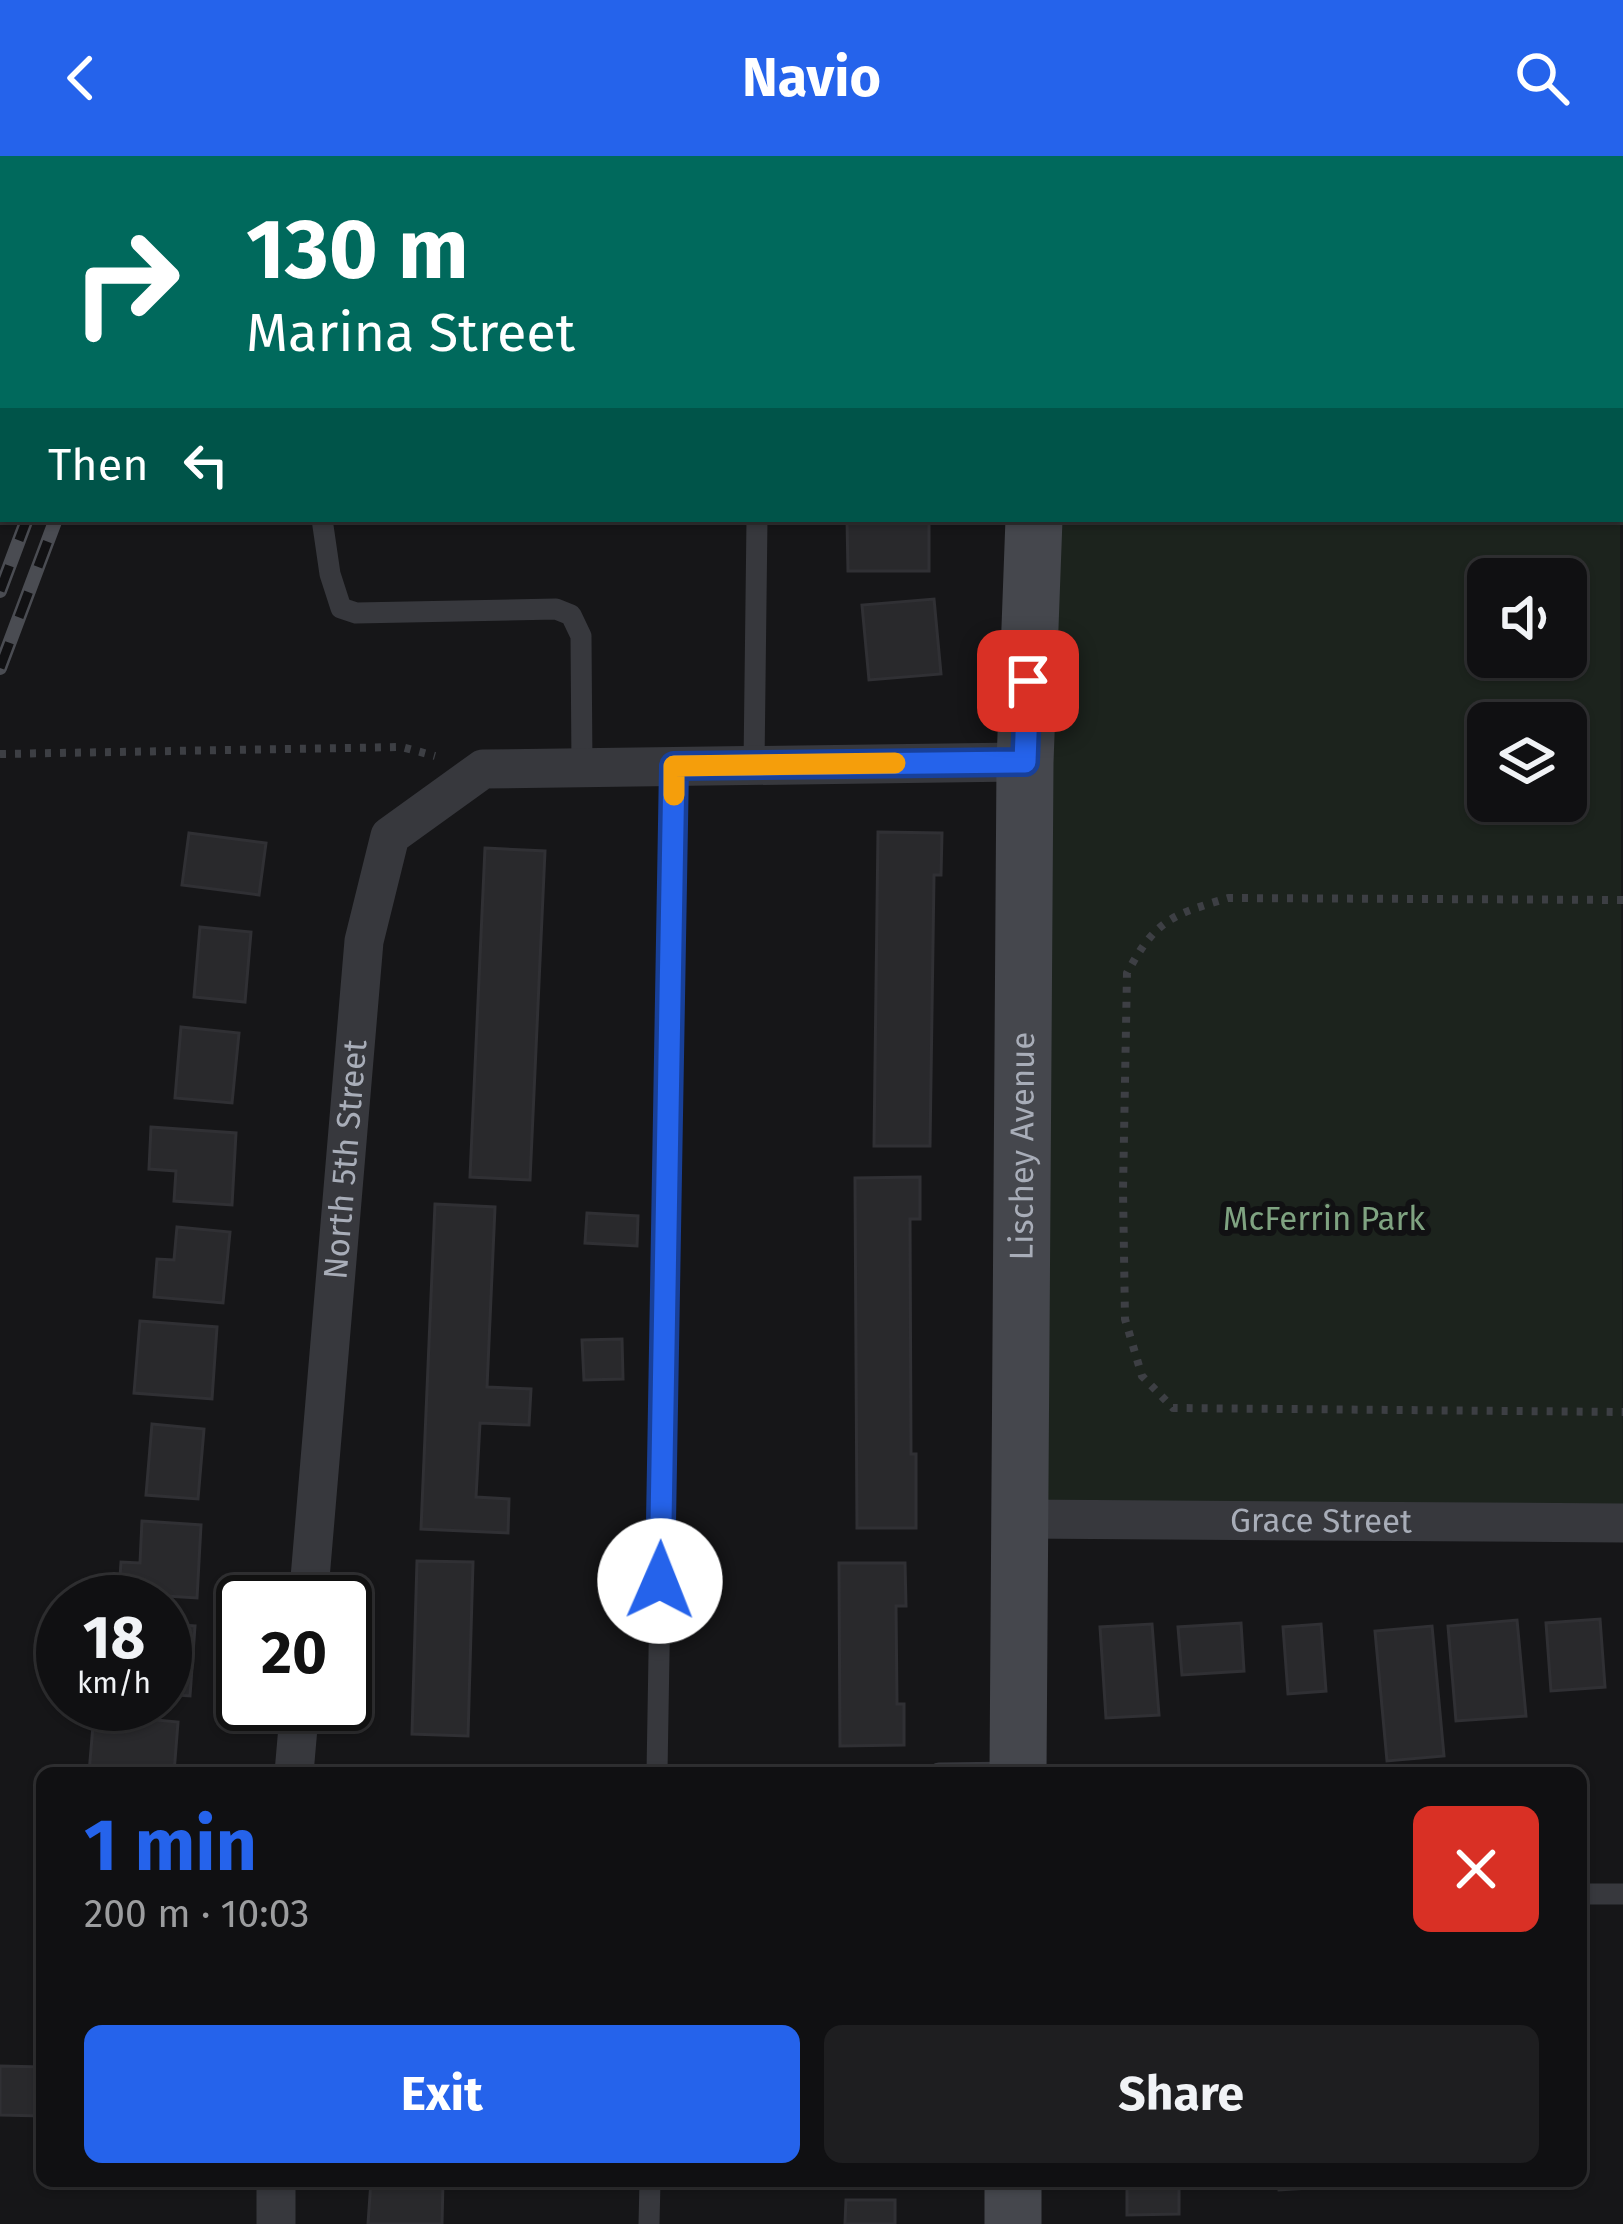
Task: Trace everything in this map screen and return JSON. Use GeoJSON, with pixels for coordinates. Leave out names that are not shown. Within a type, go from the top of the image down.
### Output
{"type":"FeatureCollection","features":[{"type":"Feature","properties":{"kind":"street","name":"Lischey Avenue"},"geometry":{"type":"LineString","coordinates":[[1018,1767],[1025,762],[1034,522]]}},
{"type":"Feature","properties":{"kind":"street"},"geometry":{"type":"LineString","coordinates":[[483,770],[1025,762]]}},
{"type":"Feature","properties":{"kind":"street","name":"North 5th Street"},"geometry":{"type":"LineString","coordinates":[[310,1575],[364,941],[390,836],[483,770]]}},
{"type":"Feature","properties":{"kind":"street","name":"Grace Street"},"geometry":{"type":"LineString","coordinates":[[1021,1519],[1623,1523]]}},
{"type":"Feature","properties":{"kind":"street"},"geometry":{"type":"LineString","coordinates":[[295,1767],[298,1731]]}},
{"type":"Feature","properties":{"kind":"street"},"geometry":{"type":"LineString","coordinates":[[276,2187],[276,2224]]}},
{"type":"Feature","properties":{"kind":"street"},"geometry":{"type":"LineString","coordinates":[[1013,2187],[1013,2224]]}},
{"type":"Feature","properties":{"kind":"lane"},"geometry":{"type":"LineString","coordinates":[[322,522],[341,608],[356,614],[556,608],[571,615],[581,636],[582,767]]}},
{"type":"Feature","properties":{"kind":"lane"},"geometry":{"type":"LineString","coordinates":[[754,765],[757,522]]}},
{"type":"Feature","properties":{"kind":"lane"},"geometry":{"type":"LineString","coordinates":[[657,1767],[674,766]]}},
{"type":"Feature","properties":{"kind":"lane"},"geometry":{"type":"LineString","coordinates":[[1587,1894],[1623,1894]]}},
{"type":"Feature","properties":{"kind":"lane"},"geometry":{"type":"LineString","coordinates":[[650,2187],[650,2224]]}},
{"type":"Feature","properties":{"kind":"path"},"geometry":{"type":"LineString","coordinates":[[0,754],[402,747],[483,770]]}},
{"type":"Feature","properties":{"kind":"path"},"geometry":{"type":"LineString","coordinates":[[1623,900],[1228,898],[1172,915],[1141,947],[1127,974],[1123,1190],[1125,1319],[1142,1376],[1173,1408],[1623,1412]]}},
{"type":"Feature","properties":{"kind":"green space","name":"McFerrin Park"},"geometry":{"type":"Polygon","coordinates":[[[1035,522],[1620,522],[1623,1520],[1021,1519],[1035,522]]]}},
{"type":"Feature","properties":{"kind":"building"},"geometry":{"type":"Polygon","coordinates":[[[847,522],[929,522],[929,571],[848,571],[847,522]]]}},
{"type":"Feature","properties":{"kind":"building"},"geometry":{"type":"Polygon","coordinates":[[[934,599],[941,674],[869,680],[862,605],[934,599]]]}},
{"type":"Feature","properties":{"kind":"building"},"geometry":{"type":"Polygon","coordinates":[[[878,832],[942,833],[941,875],[934,875],[930,1146],[874,1146],[878,832]]]}},
{"type":"Feature","properties":{"kind":"building"},"geometry":{"type":"Polygon","coordinates":[[[189,833],[266,843],[259,895],[182,885],[189,833]]]}},
{"type":"Feature","properties":{"kind":"building"},"geometry":{"type":"Polygon","coordinates":[[[485,848],[545,851],[530,1180],[470,1177],[485,848]]]}},
{"type":"Feature","properties":{"kind":"building"},"geometry":{"type":"Polygon","coordinates":[[[200,927],[251,932],[245,1002],[194,997],[200,927]]]}},
{"type":"Feature","properties":{"kind":"building"},"geometry":{"type":"Polygon","coordinates":[[[181,1027],[239,1033],[232,1103],[175,1098],[181,1027]]]}},
{"type":"Feature","properties":{"kind":"building"},"geometry":{"type":"Polygon","coordinates":[[[151,1127],[236,1133],[232,1205],[174,1201],[176,1171],[149,1169],[151,1127]]]}},
{"type":"Feature","properties":{"kind":"building"},"geometry":{"type":"Polygon","coordinates":[[[920,1177],[920,1219],[910,1219],[916,1528],[857,1528],[855,1178],[920,1177]]]}},
{"type":"Feature","properties":{"kind":"building"},"geometry":{"type":"Polygon","coordinates":[[[435,1204],[495,1207],[487,1387],[531,1389],[529,1425],[480,1423],[476,1497],[509,1499],[508,1533],[421,1529],[435,1204]]]}},
{"type":"Feature","properties":{"kind":"building"},"geometry":{"type":"Polygon","coordinates":[[[587,1213],[638,1216],[637,1246],[585,1243],[587,1213]]]}},
{"type":"Feature","properties":{"kind":"building"},"geometry":{"type":"Polygon","coordinates":[[[177,1227],[230,1232],[223,1303],[154,1297],[157,1259],[174,1260],[177,1227]]]}},
{"type":"Feature","properties":{"kind":"building"},"geometry":{"type":"Polygon","coordinates":[[[140,1321],[217,1327],[212,1399],[134,1393],[140,1321]]]}},
{"type":"Feature","properties":{"kind":"building"},"geometry":{"type":"Polygon","coordinates":[[[622,1339],[623,1379],[584,1380],[582,1340],[622,1339]]]}},
{"type":"Feature","properties":{"kind":"building"},"geometry":{"type":"Polygon","coordinates":[[[152,1424],[204,1429],[198,1499],[146,1495],[152,1424]]]}},
{"type":"Feature","properties":{"kind":"building"},"geometry":{"type":"Polygon","coordinates":[[[142,1521],[201,1525],[197,1598],[192,1598],[192,1575],[120,1575],[121,1562],[140,1563],[142,1521]]]}},
{"type":"Feature","properties":{"kind":"building"},"geometry":{"type":"Polygon","coordinates":[[[417,1561],[473,1562],[468,1736],[412,1734],[417,1561]]]}},
{"type":"Feature","properties":{"kind":"building"},"geometry":{"type":"Polygon","coordinates":[[[839,1563],[905,1563],[906,1606],[896,1606],[897,1704],[904,1704],[904,1745],[840,1746],[839,1563]]]}},
{"type":"Feature","properties":{"kind":"building"},"geometry":{"type":"Polygon","coordinates":[[[1600,1619],[1605,1687],[1551,1691],[1546,1623],[1600,1619]]]}},
{"type":"Feature","properties":{"kind":"building"},"geometry":{"type":"Polygon","coordinates":[[[1517,1620],[1526,1716],[1456,1721],[1448,1626],[1517,1620]]]}},
{"type":"Feature","properties":{"kind":"building"},"geometry":{"type":"Polygon","coordinates":[[[1241,1623],[1244,1671],[1182,1675],[1178,1627],[1241,1623]]]}},
{"type":"Feature","properties":{"kind":"building"},"geometry":{"type":"Polygon","coordinates":[[[1152,1624],[1159,1715],[1106,1718],[1100,1627],[1152,1624]]]}},
{"type":"Feature","properties":{"kind":"building"},"geometry":{"type":"Polygon","coordinates":[[[1321,1624],[1326,1691],[1288,1694],[1283,1627],[1321,1624]]]}},
{"type":"Feature","properties":{"kind":"building"},"geometry":{"type":"Polygon","coordinates":[[[1432,1626],[1444,1756],[1387,1761],[1375,1631],[1432,1626]]]}},
{"type":"Feature","properties":{"kind":"building"},"geometry":{"type":"Polygon","coordinates":[[[93,1731],[177,1731],[174,1767],[90,1767],[93,1731]]]}},
{"type":"Feature","properties":{"kind":"building"},"geometry":{"type":"Polygon","coordinates":[[[0,2066],[36,2067],[36,2116],[0,2115],[0,2066]]]}},
{"type":"Feature","properties":{"kind":"building"},"geometry":{"type":"Polygon","coordinates":[[[371,2187],[443,2187],[442,2224],[368,2224],[371,2187]]]}},
{"type":"Feature","properties":{"kind":"building"},"geometry":{"type":"Polygon","coordinates":[[[1127,2187],[1179,2187],[1179,2214],[1127,2215],[1127,2187]]]}},
{"type":"Feature","properties":{"kind":"building"},"geometry":{"type":"Polygon","coordinates":[[[846,2200],[895,2200],[895,2224],[845,2224],[846,2200]]]}},
{"type":"Feature","properties":{"kind":"railway"},"geometry":{"type":"LineString","coordinates":[[0,591],[26,522]]}},
{"type":"Feature","properties":{"kind":"railway"},"geometry":{"type":"LineString","coordinates":[[0,668],[55,522]]}},
{"type":"Feature","properties":{"kind":"slow traffic"},"geometry":{"type":"LineString","coordinates":[[674,795],[674,766],[895,763]]}},
{"type":"Feature","properties":{"kind":"route"},"geometry":{"type":"LineString","coordinates":[[660,1581],[674,766],[1025,762],[1028,681]]}}]}
